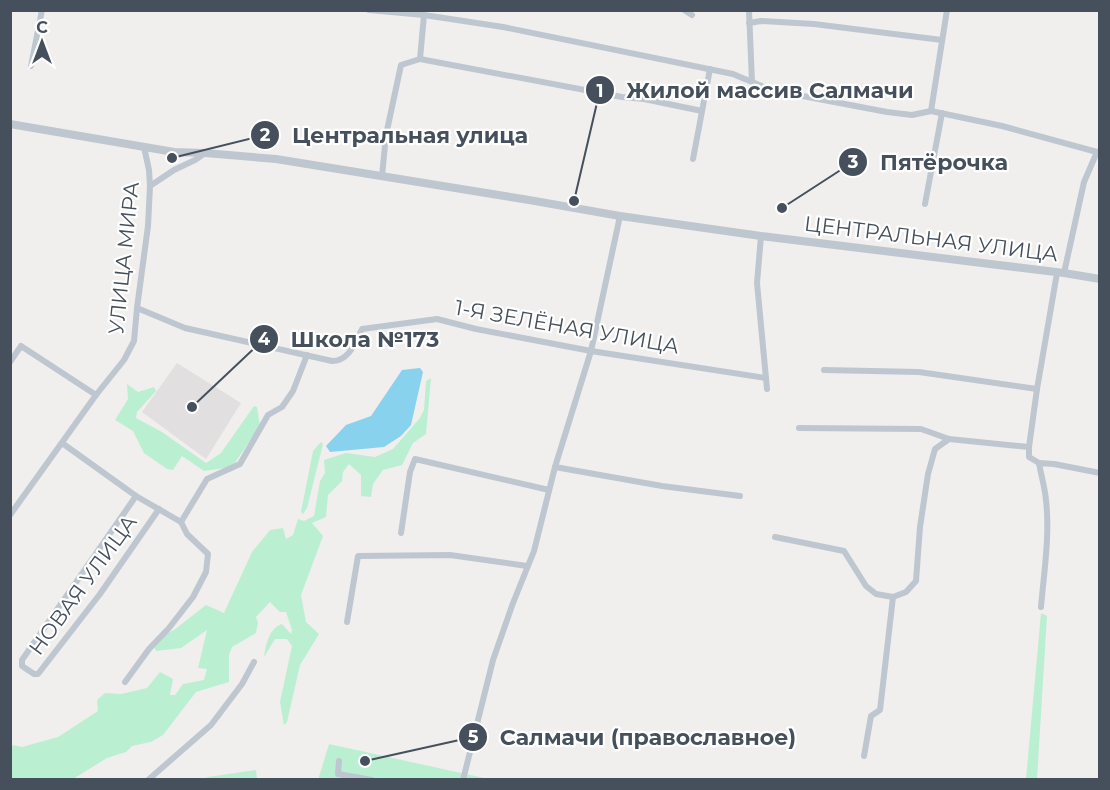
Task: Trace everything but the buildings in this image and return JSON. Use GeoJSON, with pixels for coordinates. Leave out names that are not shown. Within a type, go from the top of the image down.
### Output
{"type":"FeatureCollection","features":[{"type":"Feature","properties":{"kind":"street"},"geometry":{"type":"LineString","coordinates":[[31,66],[42,10]]}},
{"type":"Feature","properties":{"kind":"street"},"geometry":{"type":"LineString","coordinates":[[369,10],[407,12],[503,27],[733,74],[771,90],[874,110],[912,115],[931,111],[942,113],[1002,126],[1098,152],[1084,182],[1061,273],[1037,389],[1029,457],[1039,463],[1100,473]]}},
{"type":"Feature","properties":{"kind":"street"},"geometry":{"type":"LineString","coordinates":[[684,10],[693,15]]}},
{"type":"Feature","properties":{"kind":"street"},"geometry":{"type":"LineString","coordinates":[[749,10],[752,82]]}},
{"type":"Feature","properties":{"kind":"street"},"geometry":{"type":"LineString","coordinates":[[931,111],[947,10]]}},
{"type":"Feature","properties":{"kind":"street"},"geometry":{"type":"LineString","coordinates":[[420,58],[424,15]]}},
{"type":"Feature","properties":{"kind":"street"},"geometry":{"type":"LineString","coordinates":[[749,22],[814,24],[942,40]]}},
{"type":"Feature","properties":{"kind":"street"},"geometry":{"type":"LineString","coordinates":[[382,176],[386,135],[401,65],[420,58],[702,111]]}},
{"type":"Feature","properties":{"kind":"street"},"geometry":{"type":"LineString","coordinates":[[693,159],[710,69]]}},
{"type":"Feature","properties":{"kind":"street"},"geometry":{"type":"LineString","coordinates":[[925,204],[942,113]]}},
{"type":"Feature","properties":{"kind":"street","name":"ЦЕНТРАЛЬНАЯ УЛИЦА"},"geometry":{"type":"LineString","coordinates":[[10,124],[174,152],[276,159],[620,216],[1100,279]]}},
{"type":"Feature","properties":{"kind":"street","name":"УЛИЦА МИРА"},"geometry":{"type":"LineString","coordinates":[[10,515],[96,395],[124,360],[134,341],[148,226],[150,186],[144,147]]}},
{"type":"Feature","properties":{"kind":"street"},"geometry":{"type":"LineString","coordinates":[[150,186],[204,153]]}},
{"type":"Feature","properties":{"kind":"street"},"geometry":{"type":"LineString","coordinates":[[463,780],[493,660],[534,551],[555,467],[591,351],[620,216]]}},
{"type":"Feature","properties":{"kind":"street"},"geometry":{"type":"LineString","coordinates":[[761,236],[757,283],[767,389]]}},
{"type":"Feature","properties":{"kind":"street"},"geometry":{"type":"LineString","coordinates":[[137,308],[185,328],[307,355],[293,391],[282,407],[268,415],[240,464],[207,479],[181,522]]}},
{"type":"Feature","properties":{"kind":"street","name":"1-Я ЗЕЛЁНАЯ УЛИЦА"},"geometry":{"type":"LineString","coordinates":[[307,355],[340,361],[347,356],[362,329],[438,319],[476,329],[591,351],[766,378]]}},
{"type":"Feature","properties":{"kind":"street"},"geometry":{"type":"LineString","coordinates":[[10,362],[21,346],[96,395]]}},
{"type":"Feature","properties":{"kind":"street"},"geometry":{"type":"LineString","coordinates":[[824,370],[919,372],[1037,389]]}},
{"type":"Feature","properties":{"kind":"street"},"geometry":{"type":"LineString","coordinates":[[799,428],[921,429],[949,439],[1029,447]]}},
{"type":"Feature","properties":{"kind":"street"},"geometry":{"type":"LineString","coordinates":[[775,537],[844,551],[866,586],[876,594],[893,597],[906,592],[916,581],[920,527],[928,474],[935,449],[949,439]]}},
{"type":"Feature","properties":{"kind":"street"},"geometry":{"type":"LineString","coordinates":[[62,443],[136,496],[181,522],[187,534],[208,554],[206,572],[193,597],[149,649],[125,682]]}},
{"type":"Feature","properties":{"kind":"street"},"geometry":{"type":"LineString","coordinates":[[401,532],[410,472],[416,459],[549,490]]}},
{"type":"Feature","properties":{"kind":"street"},"geometry":{"type":"LineString","coordinates":[[1039,463],[1047,514],[1041,607]]}},
{"type":"Feature","properties":{"kind":"street"},"geometry":{"type":"LineString","coordinates":[[555,467],[662,486],[740,496]]}},
{"type":"Feature","properties":{"kind":"street","name":"НОВАЯ УЛИЦА"},"geometry":{"type":"LineString","coordinates":[[136,496],[22,660],[22,666],[34,674],[38,674],[100,594],[159,509]]}},
{"type":"Feature","properties":{"kind":"street"},"geometry":{"type":"LineString","coordinates":[[347,622],[358,556],[450,555],[527,566]]}},
{"type":"Feature","properties":{"kind":"street"},"geometry":{"type":"LineString","coordinates":[[864,756],[871,716],[880,710],[893,597]]}},
{"type":"Feature","properties":{"kind":"street"},"geometry":{"type":"LineString","coordinates":[[148,780],[211,725],[242,684],[254,662]]}},
{"type":"Feature","properties":{"kind":"street"},"geometry":{"type":"LineString","coordinates":[[339,761],[338,774],[372,780]]}},
{"type":"Feature","properties":{"kind":"shaded area"},"geometry":{"type":"Polygon","coordinates":[[[177,363],[241,403],[206,459],[142,412],[177,363]]]}},
{"type":"Feature","properties":{"kind":"green space"},"geometry":{"type":"Polygon","coordinates":[[[431,378],[426,434],[413,443],[402,465],[383,470],[373,484],[371,497],[361,496],[361,475],[349,464],[343,472],[342,481],[328,495],[326,517],[312,523],[323,536],[301,595],[306,622],[319,634],[300,665],[287,722],[284,725],[280,702],[292,646],[287,639],[275,639],[264,657],[274,629],[282,624],[291,634],[292,630],[286,612],[280,612],[270,602],[256,617],[258,623],[256,633],[232,647],[229,655],[229,682],[196,692],[163,735],[151,742],[132,746],[126,752],[107,758],[73,779],[11,780],[13,745],[22,747],[58,737],[98,711],[97,700],[105,693],[121,694],[147,688],[160,672],[173,679],[170,695],[175,695],[183,684],[204,680],[207,669],[198,668],[207,630],[181,648],[156,651],[153,644],[156,639],[174,630],[206,605],[224,613],[252,552],[270,530],[283,528],[286,539],[293,535],[298,519],[304,521],[314,516],[320,481],[325,473],[324,460],[346,453],[375,457],[393,449],[420,418],[424,410],[426,381],[431,378]]]}},
{"type":"Feature","properties":{"kind":"green space"},"geometry":{"type":"Polygon","coordinates":[[[127,384],[138,392],[154,387],[156,391],[137,412],[136,418],[162,432],[206,463],[221,453],[254,406],[257,407],[260,426],[232,467],[204,471],[182,456],[173,470],[167,469],[144,453],[133,431],[115,420],[128,399],[127,384]]]}},
{"type":"Feature","properties":{"kind":"green space"},"geometry":{"type":"Polygon","coordinates":[[[321,442],[323,444],[307,508],[303,514],[301,512],[313,451],[321,442]]]}},
{"type":"Feature","properties":{"kind":"green space"},"geometry":{"type":"Polygon","coordinates":[[[1041,613],[1047,616],[1037,779],[1026,779],[1041,613]]]}},
{"type":"Feature","properties":{"kind":"green space"},"geometry":{"type":"Polygon","coordinates":[[[329,744],[484,778],[484,780],[318,780],[329,744]]]}},
{"type":"Feature","properties":{"kind":"green space"},"geometry":{"type":"Polygon","coordinates":[[[256,770],[257,779],[203,779],[208,777],[256,770]]]}},
{"type":"Feature","properties":{"kind":"water"},"geometry":{"type":"Polygon","coordinates":[[[420,368],[423,372],[411,425],[401,436],[384,447],[330,452],[326,446],[346,425],[371,416],[402,370],[420,368]]]}},
{"type":"Feature","properties":{"kind":"place","name":"Центральная улица"},"geometry":{"type":"Point","coordinates":[172,158]}},
{"type":"Feature","properties":{"kind":"place","name":"Жилой массив Салмачи"},"geometry":{"type":"Point","coordinates":[574,201]}},
{"type":"Feature","properties":{"kind":"place","name":"Пятёрочка"},"geometry":{"type":"Point","coordinates":[782,208]}},
{"type":"Feature","properties":{"kind":"place","name":"Школа №173"},"geometry":{"type":"Point","coordinates":[192,407]}},
{"type":"Feature","properties":{"kind":"place","name":"Салмачи (православное)"},"geometry":{"type":"Point","coordinates":[365,761]}}]}
